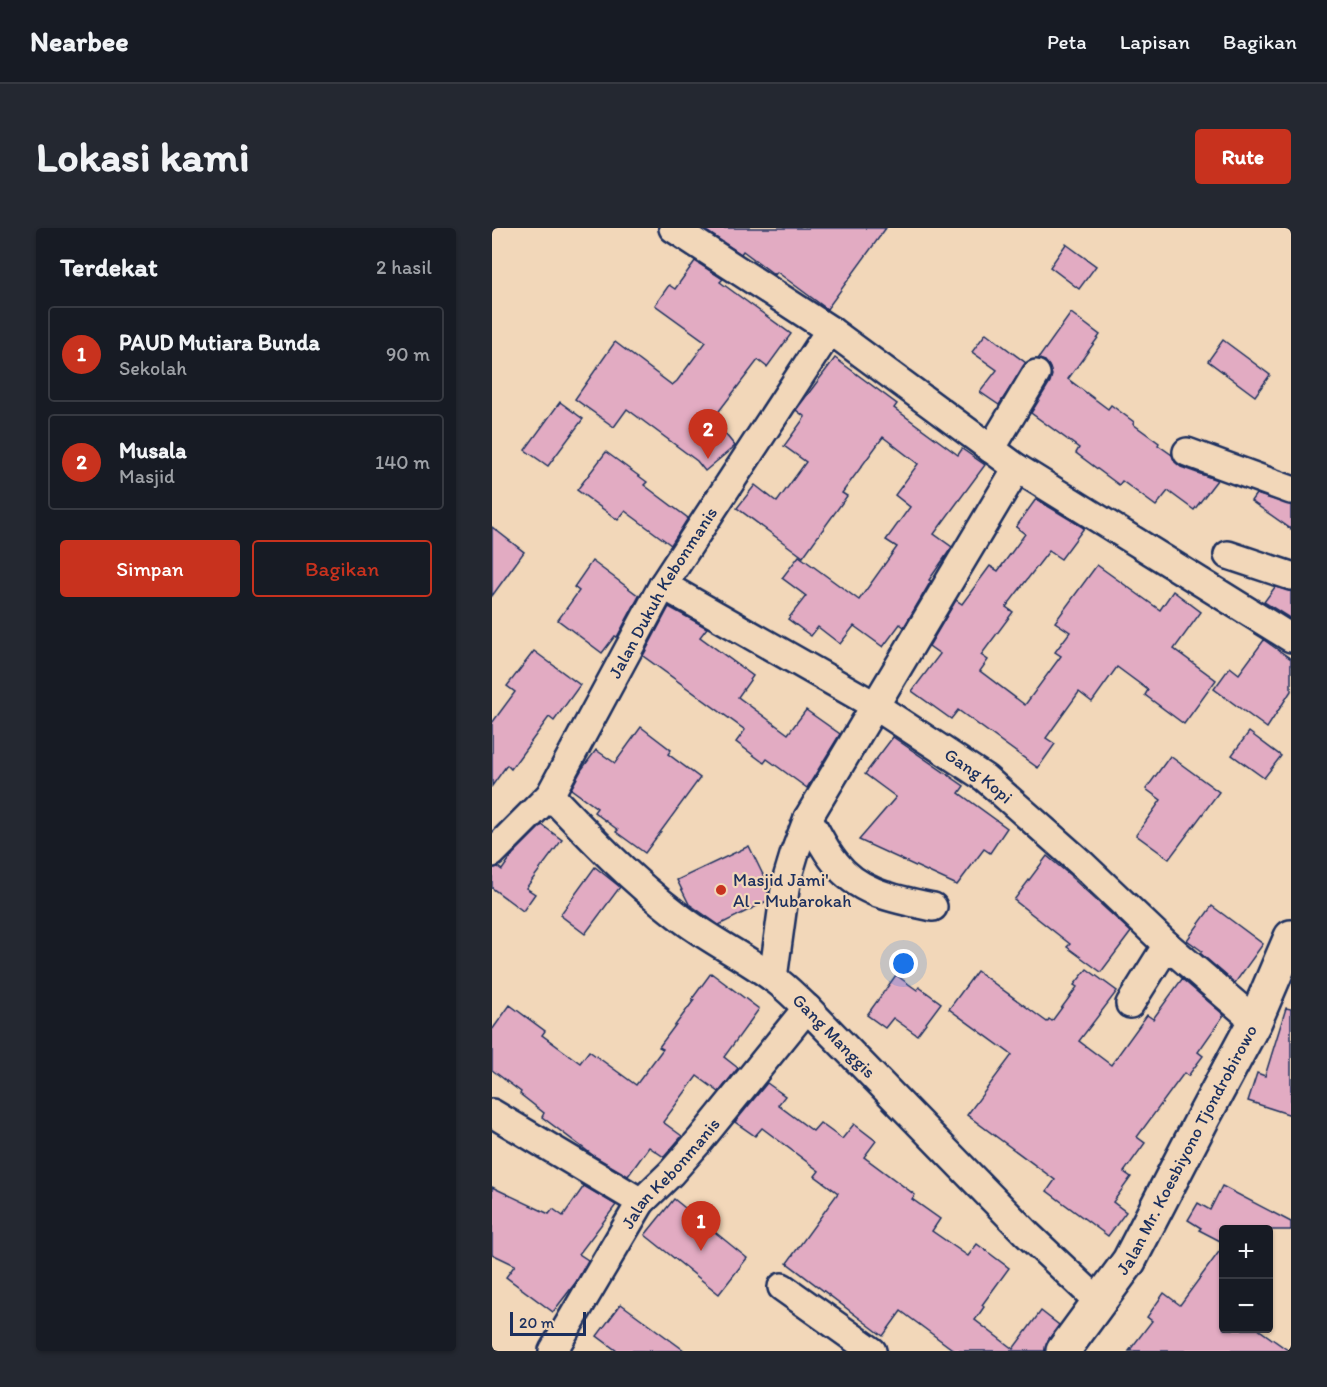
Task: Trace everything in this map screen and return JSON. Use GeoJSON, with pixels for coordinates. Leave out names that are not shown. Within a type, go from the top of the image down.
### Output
{"type":"FeatureCollection","features":[{"type":"Feature","properties":{"kind":"main road","name":"Jalan Mr. Koesbiyono Tjondrobirowo"},"geometry":{"type":"LineString","coordinates":[[1063,1351],[1129,1261],[1255,1021],[1291,937]]}},
{"type":"Feature","properties":{"kind":"street"},"geometry":{"type":"LineString","coordinates":[[673,228],[830,330],[1017,468],[1291,638]]}},
{"type":"Feature","properties":{"kind":"street","name":"Jalan Dukuh Kebonmanis"},"geometry":{"type":"LineString","coordinates":[[493,851],[550,795],[663,585],[830,330]]}},
{"type":"Feature","properties":{"kind":"street"},"geometry":{"type":"LineString","coordinates":[[991,449],[1036,374]]}},
{"type":"Feature","properties":{"kind":"street"},"geometry":{"type":"LineString","coordinates":[[1187,452],[1291,490]]}},
{"type":"Feature","properties":{"kind":"street"},"geometry":{"type":"LineString","coordinates":[[773,978],[786,882],[808,818],[1017,468]]}},
{"type":"Feature","properties":{"kind":"street"},"geometry":{"type":"LineString","coordinates":[[1228,555],[1291,576]]}},
{"type":"Feature","properties":{"kind":"street","name":"Gang Kopi"},"geometry":{"type":"LineString","coordinates":[[663,585],[874,705],[985,778],[1083,864],[1167,945],[1255,1021]]}},
{"type":"Feature","properties":{"kind":"street","name":"Gang Manggis"},"geometry":{"type":"LineString","coordinates":[[550,795],[585,832],[676,915],[708,938],[773,978],[807,1008],[1028,1234],[1098,1301]]}},
{"type":"Feature","properties":{"kind":"street"},"geometry":{"type":"LineString","coordinates":[[808,818],[834,862],[852,881],[883,896],[933,907]]}},
{"type":"Feature","properties":{"kind":"street"},"geometry":{"type":"LineString","coordinates":[[1130,1004],[1167,945]]}},
{"type":"Feature","properties":{"kind":"street","name":"Jalan Kebonmanis"},"geometry":{"type":"LineString","coordinates":[[553,1351],[641,1202],[700,1140],[807,1008]]}},
{"type":"Feature","properties":{"kind":"street"},"geometry":{"type":"LineString","coordinates":[[492,1113],[641,1202]]}},
{"type":"Feature","properties":{"kind":"street"},"geometry":{"type":"LineString","coordinates":[[782,1287],[872,1351]]}},
{"type":"Feature","properties":{"kind":"building"},"geometry":{"type":"Polygon","coordinates":[[[702,228],[886,228],[827,309],[777,272],[775,275],[743,251],[741,254],[702,228]]]}},
{"type":"Feature","properties":{"kind":"building"},"geometry":{"type":"Polygon","coordinates":[[[1066,244],[1096,266],[1079,289],[1050,267],[1066,244]]]}},
{"type":"Feature","properties":{"kind":"building"},"geometry":{"type":"Polygon","coordinates":[[[695,261],[723,279],[720,282],[791,334],[767,367],[758,360],[713,419],[735,446],[705,471],[697,461],[627,409],[614,427],[575,399],[615,342],[672,385],[677,381],[706,342],[655,305],[669,285],[675,289],[695,261]]]}},
{"type":"Feature","properties":{"kind":"building"},"geometry":{"type":"Polygon","coordinates":[[[1071,313],[1100,335],[1068,379],[1108,409],[1111,405],[1134,422],[1133,424],[1172,455],[1181,467],[1217,480],[1194,510],[1168,491],[1156,506],[1122,481],[1119,485],[1076,453],[1079,448],[1031,413],[1052,375],[1045,361],[1038,359],[1071,313]]]}},
{"type":"Feature","properties":{"kind":"building"},"geometry":{"type":"Polygon","coordinates":[[[986,333],[1026,363],[999,405],[980,392],[997,370],[972,352],[986,333]]]}},
{"type":"Feature","properties":{"kind":"building"},"geometry":{"type":"Polygon","coordinates":[[[1223,340],[1270,375],[1255,396],[1208,361],[1223,340]]]}},
{"type":"Feature","properties":{"kind":"building"},"geometry":{"type":"Polygon","coordinates":[[[835,358],[897,404],[894,408],[958,455],[962,449],[985,465],[934,534],[952,547],[929,580],[931,581],[904,627],[900,624],[883,647],[854,626],[840,644],[818,627],[811,636],[788,619],[806,596],[782,578],[799,556],[859,600],[897,547],[886,540],[910,507],[895,495],[918,464],[883,437],[842,493],[847,496],[803,557],[737,508],[755,485],[777,502],[806,462],[784,446],[805,417],[796,410],[835,358]]]}},
{"type":"Feature","properties":{"kind":"building"},"geometry":{"type":"Polygon","coordinates":[[[560,402],[583,419],[548,466],[525,450],[560,402]]]}},
{"type":"Feature","properties":{"kind":"building"},"geometry":{"type":"Polygon","coordinates":[[[606,452],[647,482],[644,485],[688,518],[671,545],[625,511],[618,520],[577,490],[606,452]]]}},
{"type":"Feature","properties":{"kind":"building"},"geometry":{"type":"Polygon","coordinates":[[[1256,494],[1291,505],[1291,529],[1251,501],[1256,494]]]}},
{"type":"Feature","properties":{"kind":"building"},"geometry":{"type":"Polygon","coordinates":[[[1036,499],[1084,528],[1061,559],[1049,551],[1006,607],[1013,612],[981,655],[988,660],[980,671],[1025,705],[1061,656],[1055,652],[1070,632],[1055,622],[1097,565],[1160,610],[1173,591],[1201,612],[1174,649],[1216,680],[1184,724],[1145,695],[1148,690],[1117,667],[1092,702],[1079,692],[1046,738],[1055,744],[1038,768],[958,710],[951,719],[912,691],[940,654],[929,646],[956,600],[962,604],[990,566],[998,571],[1025,534],[1016,527],[1036,499]]]}},
{"type":"Feature","properties":{"kind":"building"},"geometry":{"type":"Polygon","coordinates":[[[492,527],[524,552],[492,596],[492,527]]]}},
{"type":"Feature","properties":{"kind":"building"},"geometry":{"type":"Polygon","coordinates":[[[592,561],[639,596],[617,637],[615,636],[602,653],[558,620],[579,591],[574,587],[592,561]]]}},
{"type":"Feature","properties":{"kind":"building"},"geometry":{"type":"Polygon","coordinates":[[[1275,587],[1291,591],[1291,619],[1264,602],[1275,587]]]}},
{"type":"Feature","properties":{"kind":"building"},"geometry":{"type":"Polygon","coordinates":[[[669,607],[707,628],[700,637],[753,676],[738,697],[788,734],[806,710],[840,734],[807,788],[767,759],[764,763],[736,742],[745,730],[643,656],[669,607]]]}},
{"type":"Feature","properties":{"kind":"building"},"geometry":{"type":"Polygon","coordinates":[[[1264,640],[1291,659],[1291,691],[1267,728],[1214,689],[1230,667],[1239,674],[1264,640]]]}},
{"type":"Feature","properties":{"kind":"building"},"geometry":{"type":"Polygon","coordinates":[[[534,651],[580,685],[554,721],[549,717],[511,769],[507,765],[492,786],[492,723],[515,692],[507,686],[534,651]]]}},
{"type":"Feature","properties":{"kind":"building"},"geometry":{"type":"Polygon","coordinates":[[[641,727],[671,750],[668,754],[700,778],[645,853],[616,832],[618,830],[594,812],[597,808],[571,789],[596,750],[615,763],[641,727]]]}},
{"type":"Feature","properties":{"kind":"building"},"geometry":{"type":"Polygon","coordinates":[[[1249,732],[1281,756],[1264,778],[1232,755],[1249,732]]]}},
{"type":"Feature","properties":{"kind":"building"},"geometry":{"type":"Polygon","coordinates":[[[893,737],[964,786],[959,793],[1007,828],[990,853],[984,849],[957,885],[859,840],[896,797],[865,774],[893,737]]]}},
{"type":"Feature","properties":{"kind":"building"},"geometry":{"type":"Polygon","coordinates":[[[1170,756],[1219,792],[1169,859],[1136,835],[1161,800],[1146,789],[1170,756]]]}},
{"type":"Feature","properties":{"kind":"building"},"geometry":{"type":"Polygon","coordinates":[[[542,825],[562,840],[526,888],[535,894],[523,911],[492,888],[492,868],[498,867],[502,870],[513,854],[542,825]]]}},
{"type":"Feature","properties":{"kind":"building","name":"Masjid Jami' Al - Mubarokah"},"geometry":{"type":"Polygon","coordinates":[[[749,846],[769,887],[767,901],[719,925],[689,904],[677,880],[749,846]]]}},
{"type":"Feature","properties":{"kind":"building"},"geometry":{"type":"Polygon","coordinates":[[[1047,856],[1131,932],[1101,972],[1067,947],[1070,944],[1014,900],[1047,856]]]}},
{"type":"Feature","properties":{"kind":"building"},"geometry":{"type":"Polygon","coordinates":[[[595,867],[620,887],[585,934],[560,915],[595,867]]]}},
{"type":"Feature","properties":{"kind":"building"},"geometry":{"type":"Polygon","coordinates":[[[1212,906],[1263,944],[1235,983],[1200,953],[1202,951],[1187,940],[1212,906]]]}},
{"type":"Feature","properties":{"kind":"building"},"geometry":{"type":"Polygon","coordinates":[[[1087,969],[1117,991],[1079,1041],[1111,1065],[1147,1015],[1153,1019],[1182,979],[1224,1015],[1198,1052],[1203,1056],[1188,1076],[1184,1073],[1137,1137],[1145,1143],[1124,1172],[1131,1177],[1113,1202],[1126,1212],[1108,1236],[1047,1191],[1055,1180],[967,1115],[1012,1055],[949,1009],[977,971],[1047,1022],[1049,1019],[1052,1021],[1077,987],[1074,985],[1087,969]]]}},
{"type":"Feature","properties":{"kind":"building"},"geometry":{"type":"Polygon","coordinates":[[[711,973],[759,1009],[724,1057],[738,1068],[719,1092],[697,1076],[663,1122],[682,1136],[664,1157],[649,1147],[628,1176],[594,1156],[542,1117],[544,1113],[492,1070],[492,1030],[510,1005],[545,1031],[542,1035],[580,1063],[589,1051],[636,1085],[663,1049],[659,1047],[711,973]]]}},
{"type":"Feature","properties":{"kind":"building"},"geometry":{"type":"Polygon","coordinates":[[[896,975],[917,990],[919,987],[941,1003],[917,1035],[893,1018],[885,1028],[867,1015],[896,975]]]}},
{"type":"Feature","properties":{"kind":"building"},"geometry":{"type":"Polygon","coordinates":[[[1286,1008],[1291,1009],[1291,1115],[1248,1101],[1257,1073],[1265,1076],[1286,1008]]]}},
{"type":"Feature","properties":{"kind":"building"},"geometry":{"type":"Polygon","coordinates":[[[767,1083],[785,1096],[778,1105],[813,1131],[820,1123],[842,1139],[854,1124],[876,1141],[864,1157],[915,1195],[912,1199],[940,1219],[932,1231],[968,1256],[977,1244],[1009,1268],[982,1305],[984,1307],[975,1320],[1013,1349],[1041,1311],[1059,1325],[1048,1340],[1045,1351],[955,1351],[901,1311],[883,1336],[787,1263],[838,1193],[815,1176],[819,1171],[762,1128],[755,1136],[735,1122],[767,1083]]]}},
{"type":"Feature","properties":{"kind":"building"},"geometry":{"type":"Polygon","coordinates":[[[584,1186],[616,1205],[579,1254],[588,1260],[576,1282],[553,1312],[506,1277],[515,1265],[492,1254],[492,1187],[549,1214],[553,1209],[563,1216],[584,1186]]]}},
{"type":"Feature","properties":{"kind":"building"},"geometry":{"type":"Polygon","coordinates":[[[1222,1186],[1291,1222],[1291,1230],[1273,1230],[1273,1225],[1219,1225],[1219,1240],[1199,1230],[1201,1228],[1188,1220],[1198,1203],[1210,1210],[1222,1186]]]}},
{"type":"Feature","properties":{"kind":"building"},"geometry":{"type":"Polygon","coordinates":[[[674,1199],[747,1258],[719,1294],[645,1235],[674,1199]]]}},
{"type":"Feature","properties":{"kind":"building"},"geometry":{"type":"Polygon","coordinates":[[[1219,1252],[1219,1333],[1264,1333],[1289,1351],[1129,1351],[1152,1321],[1147,1317],[1164,1293],[1180,1305],[1219,1252]]]}},
{"type":"Feature","properties":{"kind":"building"},"geometry":{"type":"Polygon","coordinates":[[[621,1304],[685,1351],[617,1351],[597,1336],[621,1304]]]}},
{"type":"Feature","properties":{"kind":"place","name":"Musala"},"geometry":{"type":"Point","coordinates":[708,459]}},
{"type":"Feature","properties":{"kind":"place","name":"Masjid Jami' Al - Mubarokah"},"geometry":{"type":"Point","coordinates":[721,890]}},
{"type":"Feature","properties":{"kind":"place","name":"PAUD Mutiara Bunda"},"geometry":{"type":"Point","coordinates":[701,1251]}}]}
